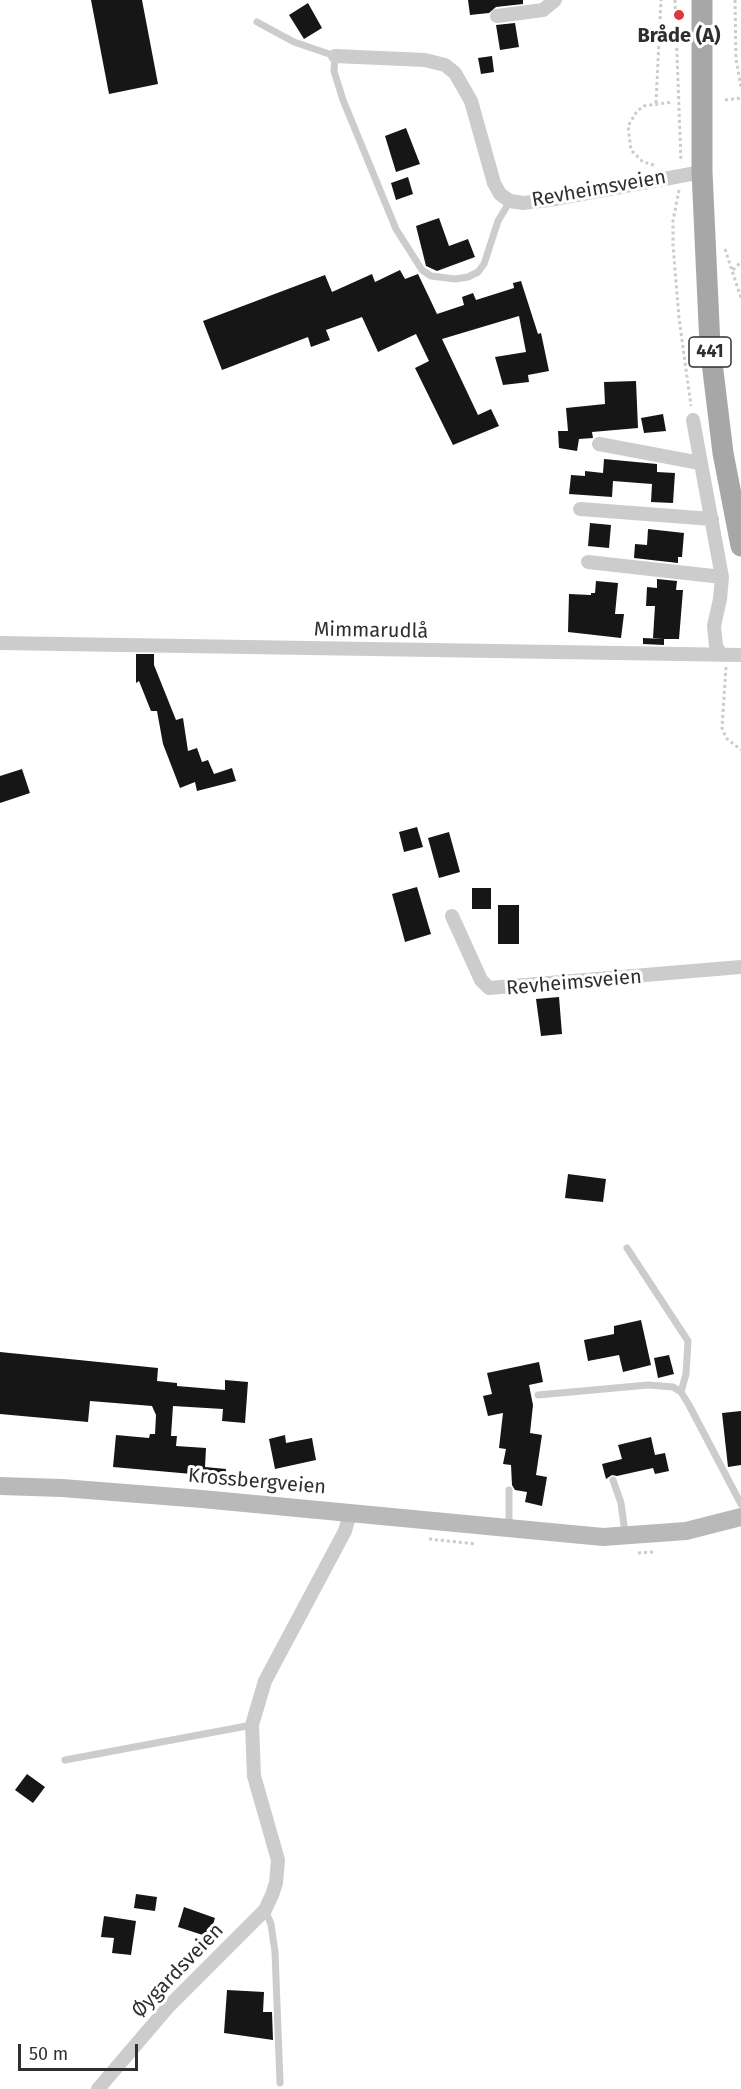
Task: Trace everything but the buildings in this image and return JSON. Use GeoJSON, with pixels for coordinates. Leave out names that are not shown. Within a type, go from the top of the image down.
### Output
{"type":"FeatureCollection","features":[{"type":"Feature","properties":{"kind":"main road","name":"441"},"geometry":{"type":"LineString","coordinates":[[690,0],[689,167],[723,453],[741,546]]}},
{"type":"Feature","properties":{"kind":"main road","name":"441"},"geometry":{"type":"LineString","coordinates":[[689,167],[702,0]]}},
{"type":"Feature","properties":{"kind":"street"},"geometry":{"type":"LineString","coordinates":[[498,16],[543,10],[555,0]]}},
{"type":"Feature","properties":{"kind":"street","name":"Revheimsveien"},"geometry":{"type":"LineString","coordinates":[[335,56],[425,60],[444,65],[455,73],[471,101],[494,183],[502,196],[510,201],[523,203],[549,200],[689,167]]}},
{"type":"Feature","properties":{"kind":"street"},"geometry":{"type":"LineString","coordinates":[[693,420],[722,577],[714,626],[716,646],[723,661]]}},
{"type":"Feature","properties":{"kind":"street"},"geometry":{"type":"LineString","coordinates":[[599,444],[700,463]]}},
{"type":"Feature","properties":{"kind":"street"},"geometry":{"type":"LineString","coordinates":[[579,509],[712,519]]}},
{"type":"Feature","properties":{"kind":"street"},"geometry":{"type":"LineString","coordinates":[[588,562],[722,577]]}},
{"type":"Feature","properties":{"kind":"street","name":"Mimmarudlå"},"geometry":{"type":"LineString","coordinates":[[0,643],[723,661],[741,655]]}},
{"type":"Feature","properties":{"kind":"street","name":"Revheimsveien"},"geometry":{"type":"LineString","coordinates":[[452,916],[481,980],[489,988],[741,967]]}},
{"type":"Feature","properties":{"kind":"street","name":"Krossbergveien"},"geometry":{"type":"LineString","coordinates":[[0,1486],[109,1491],[509,1528],[625,1536],[686,1531],[741,1517]]}},
{"type":"Feature","properties":{"kind":"street","name":"Øygardsveien"},"geometry":{"type":"LineString","coordinates":[[98,2089],[169,2006],[265,1910],[276,1883],[278,1860],[254,1776],[252,1725],[265,1681],[345,1531],[350,1513]]}},
{"type":"Feature","properties":{"kind":"lane"},"geometry":{"type":"LineString","coordinates":[[257,22],[294,42],[335,56],[334,72],[364,154],[396,229],[422,270],[431,276],[441,278],[468,278],[478,272],[484,264],[498,221],[510,201]]}},
{"type":"Feature","properties":{"kind":"lane"},"geometry":{"type":"LineString","coordinates":[[627,1248],[688,1341],[687,1374],[681,1392]]}},
{"type":"Feature","properties":{"kind":"lane"},"geometry":{"type":"LineString","coordinates":[[538,1395],[664,1384],[681,1392],[741,1504]]}},
{"type":"Feature","properties":{"kind":"lane"},"geometry":{"type":"LineString","coordinates":[[614,1480],[621,1503],[625,1536]]}},
{"type":"Feature","properties":{"kind":"lane"},"geometry":{"type":"LineString","coordinates":[[509,1490],[509,1528]]}},
{"type":"Feature","properties":{"kind":"lane"},"geometry":{"type":"LineString","coordinates":[[65,1760],[252,1725]]}},
{"type":"Feature","properties":{"kind":"lane"},"geometry":{"type":"LineString","coordinates":[[265,1910],[271,1924],[275,1952],[280,2083]]}},
{"type":"Feature","properties":{"kind":"path"},"geometry":{"type":"LineString","coordinates":[[656,103],[661,0]]}},
{"type":"Feature","properties":{"kind":"path"},"geometry":{"type":"LineString","coordinates":[[675,0],[681,164],[689,167],[673,221],[673,245],[678,318],[693,420]]}},
{"type":"Feature","properties":{"kind":"path"},"geometry":{"type":"LineString","coordinates":[[735,0],[736,59],[741,84]]}},
{"type":"Feature","properties":{"kind":"path"},"geometry":{"type":"LineString","coordinates":[[725,100],[741,98]]}},
{"type":"Feature","properties":{"kind":"path"},"geometry":{"type":"LineString","coordinates":[[662,165],[652,165],[637,158],[631,150],[627,134],[628,126],[637,111],[656,103],[673,102]]}},
{"type":"Feature","properties":{"kind":"path"},"geometry":{"type":"LineString","coordinates":[[724,245],[741,298]]}},
{"type":"Feature","properties":{"kind":"path"},"geometry":{"type":"LineString","coordinates":[[733,270],[741,262]]}},
{"type":"Feature","properties":{"kind":"path"},"geometry":{"type":"LineString","coordinates":[[723,661],[722,728],[726,738],[741,750]]}},
{"type":"Feature","properties":{"kind":"place","name":"Bråde (A)"},"geometry":{"type":"Point","coordinates":[679,15]}}]}
